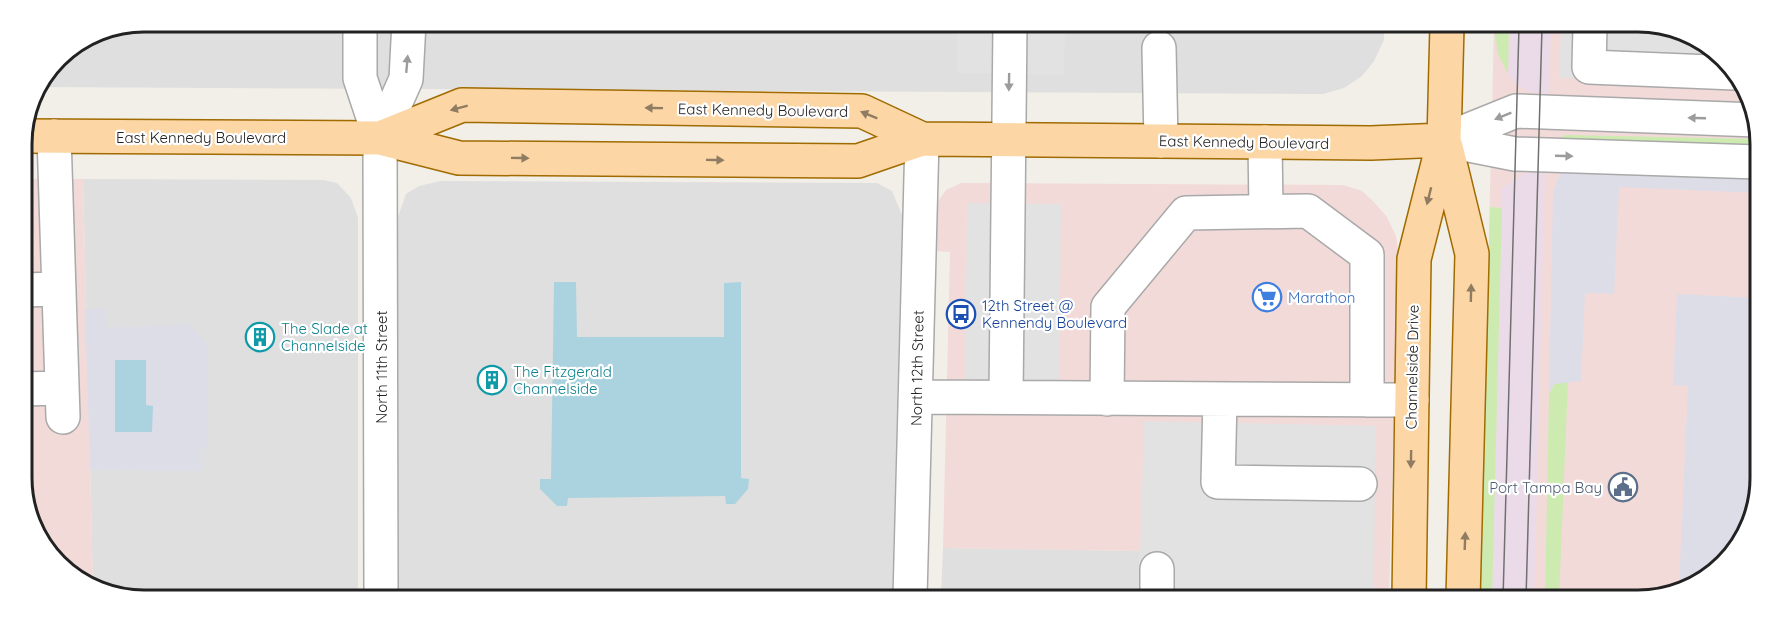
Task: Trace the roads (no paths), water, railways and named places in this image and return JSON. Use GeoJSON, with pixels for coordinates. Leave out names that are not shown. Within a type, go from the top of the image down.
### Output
{"type":"FeatureCollection","features":[{"type":"Feature","properties":{"kind":"main road","name":"Channelside Drive"},"geometry":{"type":"LineString","coordinates":[[1409,589],[1414,259],[1444,140],[1447,32]]}},
{"type":"Feature","properties":{"kind":"main road","name":"East Kennedy Boulevard"},"geometry":{"type":"LineString","coordinates":[[380,138],[462,105],[862,111],[922,139]]}},
{"type":"Feature","properties":{"kind":"main road","name":"East Kennedy Boulevard"},"geometry":{"type":"LineString","coordinates":[[32,136],[380,138],[459,158],[858,161],[922,139],[1265,142],[1444,140]]}},
{"type":"Feature","properties":{"kind":"main road","name":"Channelside Drive"},"geometry":{"type":"LineString","coordinates":[[1444,140],[1472,254],[1463,589]]}},
{"type":"Feature","properties":{"kind":"street"},"geometry":{"type":"LineString","coordinates":[[360,32],[360,78],[380,138]]}},
{"type":"Feature","properties":{"kind":"street"},"geometry":{"type":"LineString","coordinates":[[380,138],[406,79],[408,32]]}},
{"type":"Feature","properties":{"kind":"street"},"geometry":{"type":"LineString","coordinates":[[1006,398],[1010,32]]}},
{"type":"Feature","properties":{"kind":"street"},"geometry":{"type":"LineString","coordinates":[[1590,32],[1589,67],[1724,73]]}},
{"type":"Feature","properties":{"kind":"street"},"geometry":{"type":"LineString","coordinates":[[1159,48],[1161,141]]}},
{"type":"Feature","properties":{"kind":"street"},"geometry":{"type":"LineString","coordinates":[[1444,140],[1516,111],[1747,120]]}},
{"type":"Feature","properties":{"kind":"street"},"geometry":{"type":"LineString","coordinates":[[32,392],[62,402],[54,136]]}},
{"type":"Feature","properties":{"kind":"street","name":"North 11th Street"},"geometry":{"type":"LineString","coordinates":[[380,138],[381,590]]}},
{"type":"Feature","properties":{"kind":"street","name":"North 12th Street"},"geometry":{"type":"LineString","coordinates":[[910,589],[922,139]]}},
{"type":"Feature","properties":{"kind":"street"},"geometry":{"type":"LineString","coordinates":[[1444,140],[1515,154],[1750,162]]}},
{"type":"Feature","properties":{"kind":"street"},"geometry":{"type":"LineString","coordinates":[[1265,142],[1266,212]]}},
{"type":"Feature","properties":{"kind":"street"},"geometry":{"type":"LineString","coordinates":[[1107,399],[1108,307],[1186,213],[1308,212],[1367,255],[1367,400]]}},
{"type":"Feature","properties":{"kind":"street"},"geometry":{"type":"LineString","coordinates":[[32,290],[59,289]]}},
{"type":"Feature","properties":{"kind":"street"},"geometry":{"type":"LineString","coordinates":[[1367,348],[1412,349]]}},
{"type":"Feature","properties":{"kind":"street"},"geometry":{"type":"LineString","coordinates":[[916,397],[1412,400]]}},
{"type":"Feature","properties":{"kind":"street"},"geometry":{"type":"LineString","coordinates":[[1220,400],[1218,482],[1360,484]]}},
{"type":"Feature","properties":{"kind":"water"},"geometry":{"type":"Polygon","coordinates":[[[554,282],[576,282],[577,337],[724,337],[724,283],[741,282],[741,478],[749,479],[748,489],[735,504],[726,504],[725,496],[568,498],[567,506],[557,506],[540,489],[540,479],[551,479],[554,282]]]}},
{"type":"Feature","properties":{"kind":"water"},"geometry":{"type":"Polygon","coordinates":[[[115,360],[146,360],[146,405],[153,406],[152,432],[115,432],[115,360]]]}},
{"type":"Feature","properties":{"kind":"tram line"},"geometry":{"type":"LineString","coordinates":[[1503,589],[1519,32]]}},
{"type":"Feature","properties":{"kind":"tram line"},"geometry":{"type":"LineString","coordinates":[[1526,589],[1542,32]]}},
{"type":"Feature","properties":{"kind":"place","name":"Marathon"},"geometry":{"type":"Point","coordinates":[1267,297]}},
{"type":"Feature","properties":{"kind":"place","name":"12th Street @ Kennendy Boulevard"},"geometry":{"type":"Point","coordinates":[961,314]}},
{"type":"Feature","properties":{"kind":"place","name":"The Slade at Channelside"},"geometry":{"type":"Point","coordinates":[260,337]}},
{"type":"Feature","properties":{"kind":"place","name":"The Fitzgerald Channelside"},"geometry":{"type":"Point","coordinates":[492,380]}},
{"type":"Feature","properties":{"kind":"place","name":"Port Tampa Bay"},"geometry":{"type":"Point","coordinates":[1623,487]}}]}
